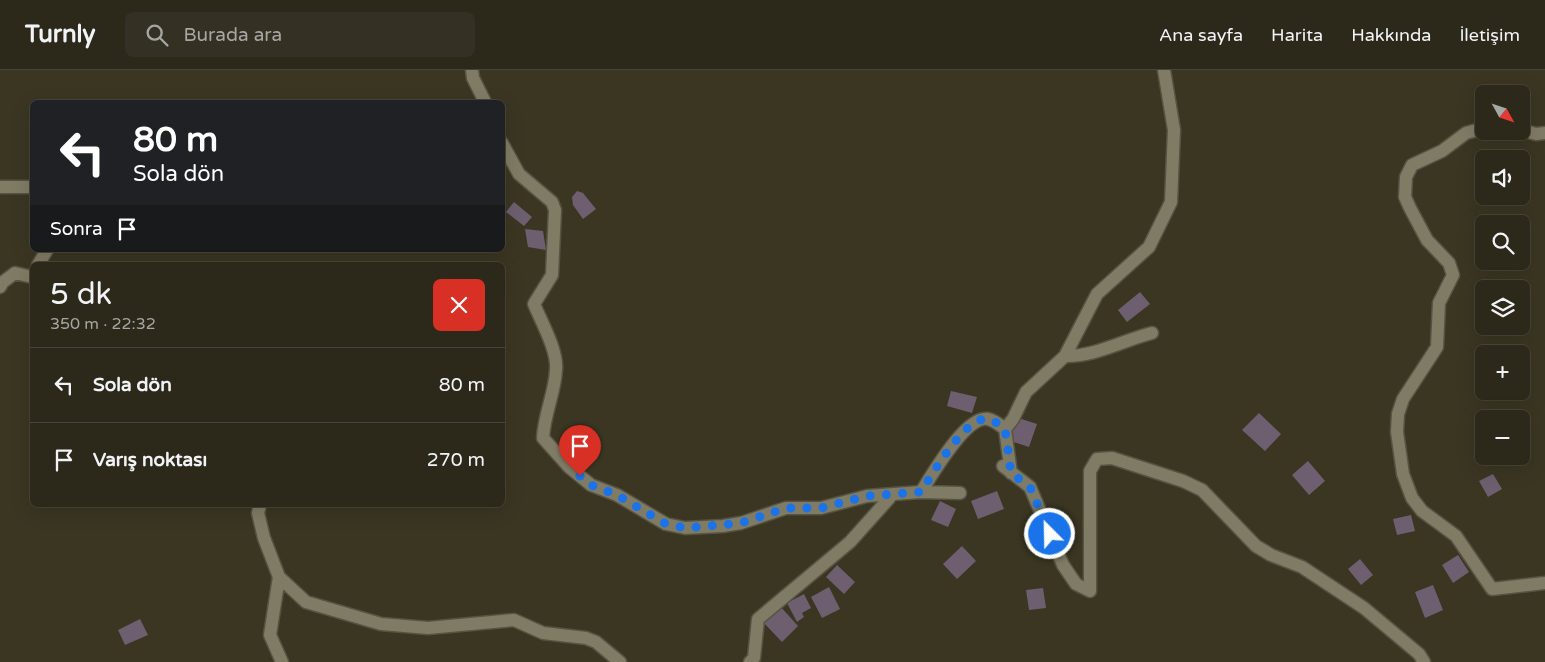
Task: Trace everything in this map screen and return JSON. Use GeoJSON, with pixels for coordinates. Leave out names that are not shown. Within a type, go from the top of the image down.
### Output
{"type":"FeatureCollection","features":[{"type":"Feature","properties":{"kind":"street"},"geometry":{"type":"LineString","coordinates":[[472,70],[473,78],[484,100]]}},
{"type":"Feature","properties":{"kind":"street"},"geometry":{"type":"LineString","coordinates":[[1164,70],[1174,130],[1171,202],[1149,247],[1097,294],[1066,356],[1026,392],[1013,419],[1005,429],[1007,470],[1030,487],[1064,565],[1076,584],[1090,590],[1090,471],[1096,459],[1112,458],[1202,490],[1256,546],[1271,555],[1302,567],[1364,608],[1419,654],[1424,662]]}},
{"type":"Feature","properties":{"kind":"street"},"geometry":{"type":"LineString","coordinates":[[1475,130],[1466,133],[1442,152],[1412,165],[1406,177],[1405,197],[1410,208],[1427,240],[1449,264],[1453,275],[1439,303],[1437,347],[1403,399],[1398,414],[1397,432],[1403,474],[1412,498],[1422,511],[1456,536],[1492,588],[1545,583]]}},
{"type":"Feature","properties":{"kind":"street"},"geometry":{"type":"LineString","coordinates":[[1530,132],[1545,133]]}},
{"type":"Feature","properties":{"kind":"street"},"geometry":{"type":"LineString","coordinates":[[505,148],[519,174],[552,202],[555,210],[552,274],[534,304],[554,354],[557,369],[544,422],[543,438],[569,467],[591,485],[617,495],[666,524],[686,528],[741,523],[786,508],[821,508],[867,496],[921,492],[960,493]]}},
{"type":"Feature","properties":{"kind":"street"},"geometry":{"type":"LineString","coordinates":[[0,187],[30,188]]}},
{"type":"Feature","properties":{"kind":"street"},"geometry":{"type":"LineString","coordinates":[[0,287],[3,282],[15,273],[30,273]]}},
{"type":"Feature","properties":{"kind":"street"},"geometry":{"type":"LineString","coordinates":[[1066,356],[1080,357],[1127,339],[1152,333]]}},
{"type":"Feature","properties":{"kind":"street"},"geometry":{"type":"LineString","coordinates":[[921,492],[963,432],[974,421],[989,419],[1005,429]]}},
{"type":"Feature","properties":{"kind":"street"},"geometry":{"type":"LineString","coordinates":[[750,662],[754,658],[758,619],[850,542],[893,494]]}},
{"type":"Feature","properties":{"kind":"street"},"geometry":{"type":"LineString","coordinates":[[260,507],[258,513],[280,576],[306,602],[380,624],[428,628],[514,620],[543,633],[586,638],[596,642],[620,662]]}},
{"type":"Feature","properties":{"kind":"street"},"geometry":{"type":"LineString","coordinates":[[280,576],[270,635],[282,662]]}},
{"type":"Feature","properties":{"kind":"building"},"geometry":{"type":"Polygon","coordinates":[[[577,191],[583,193],[596,209],[583,219],[573,205],[572,197],[577,191]]]}},
{"type":"Feature","properties":{"kind":"building"},"geometry":{"type":"Polygon","coordinates":[[[514,202],[532,217],[524,226],[506,212],[514,202]]]}},
{"type":"Feature","properties":{"kind":"building"},"geometry":{"type":"Polygon","coordinates":[[[525,229],[543,231],[546,250],[528,247],[525,229]]]}},
{"type":"Feature","properties":{"kind":"building"},"geometry":{"type":"Polygon","coordinates":[[[1140,292],[1150,304],[1127,322],[1118,310],[1140,292]]]}},
{"type":"Feature","properties":{"kind":"building"},"geometry":{"type":"Polygon","coordinates":[[[951,391],[977,397],[972,413],[947,406],[951,391]]]}},
{"type":"Feature","properties":{"kind":"building"},"geometry":{"type":"Polygon","coordinates":[[[1259,413],[1281,434],[1265,451],[1242,430],[1259,413]]]}},
{"type":"Feature","properties":{"kind":"building"},"geometry":{"type":"Polygon","coordinates":[[[1015,417],[1037,424],[1029,447],[1007,440],[1015,417]]]}},
{"type":"Feature","properties":{"kind":"building"},"geometry":{"type":"Polygon","coordinates":[[[1308,461],[1325,481],[1309,495],[1292,475],[1308,461]]]}},
{"type":"Feature","properties":{"kind":"building"},"geometry":{"type":"Polygon","coordinates":[[[1493,474],[1502,489],[1488,497],[1479,481],[1493,474]]]}},
{"type":"Feature","properties":{"kind":"building"},"geometry":{"type":"Polygon","coordinates":[[[997,491],[1004,509],[978,519],[971,501],[997,491]]]}},
{"type":"Feature","properties":{"kind":"building"},"geometry":{"type":"Polygon","coordinates":[[[940,501],[956,509],[948,527],[931,520],[940,501]]]}},
{"type":"Feature","properties":{"kind":"building"},"geometry":{"type":"Polygon","coordinates":[[[1411,515],[1415,531],[1397,535],[1393,519],[1411,515]]]}},
{"type":"Feature","properties":{"kind":"building"},"geometry":{"type":"Polygon","coordinates":[[[962,546],[976,561],[957,579],[943,564],[962,546]]]}},
{"type":"Feature","properties":{"kind":"building"},"geometry":{"type":"Polygon","coordinates":[[[1458,555],[1469,572],[1453,583],[1442,565],[1458,555]]]}},
{"type":"Feature","properties":{"kind":"building"},"geometry":{"type":"Polygon","coordinates":[[[1360,559],[1373,575],[1361,585],[1348,569],[1360,559]]]}},
{"type":"Feature","properties":{"kind":"building"},"geometry":{"type":"Polygon","coordinates":[[[837,565],[855,582],[844,594],[826,577],[837,565]]]}},
{"type":"Feature","properties":{"kind":"building"},"geometry":{"type":"Polygon","coordinates":[[[1433,585],[1443,610],[1425,618],[1415,592],[1433,585]]]}},
{"type":"Feature","properties":{"kind":"building"},"geometry":{"type":"Polygon","coordinates":[[[829,587],[840,609],[822,618],[811,597],[829,587]]]}},
{"type":"Feature","properties":{"kind":"building"},"geometry":{"type":"Polygon","coordinates":[[[1043,588],[1046,608],[1029,610],[1026,590],[1043,588]]]}},
{"type":"Feature","properties":{"kind":"building"},"geometry":{"type":"Polygon","coordinates":[[[804,594],[811,608],[802,613],[804,617],[797,622],[787,603],[804,594]]]}},
{"type":"Feature","properties":{"kind":"building"},"geometry":{"type":"Polygon","coordinates":[[[780,606],[798,626],[782,642],[763,622],[780,606]]]}},
{"type":"Feature","properties":{"kind":"building"},"geometry":{"type":"Polygon","coordinates":[[[140,619],[148,635],[125,645],[118,630],[140,619]]]}},
{"type":"Feature","properties":{"kind":"route"},"geometry":{"type":"LineString","coordinates":[[580,476],[591,485],[617,495],[666,524],[686,528],[723,526],[741,523],[786,508],[821,508],[867,496],[921,492],[963,432],[974,421],[989,419],[1005,429],[1011,473],[1030,487],[1050,534]]}}]}
